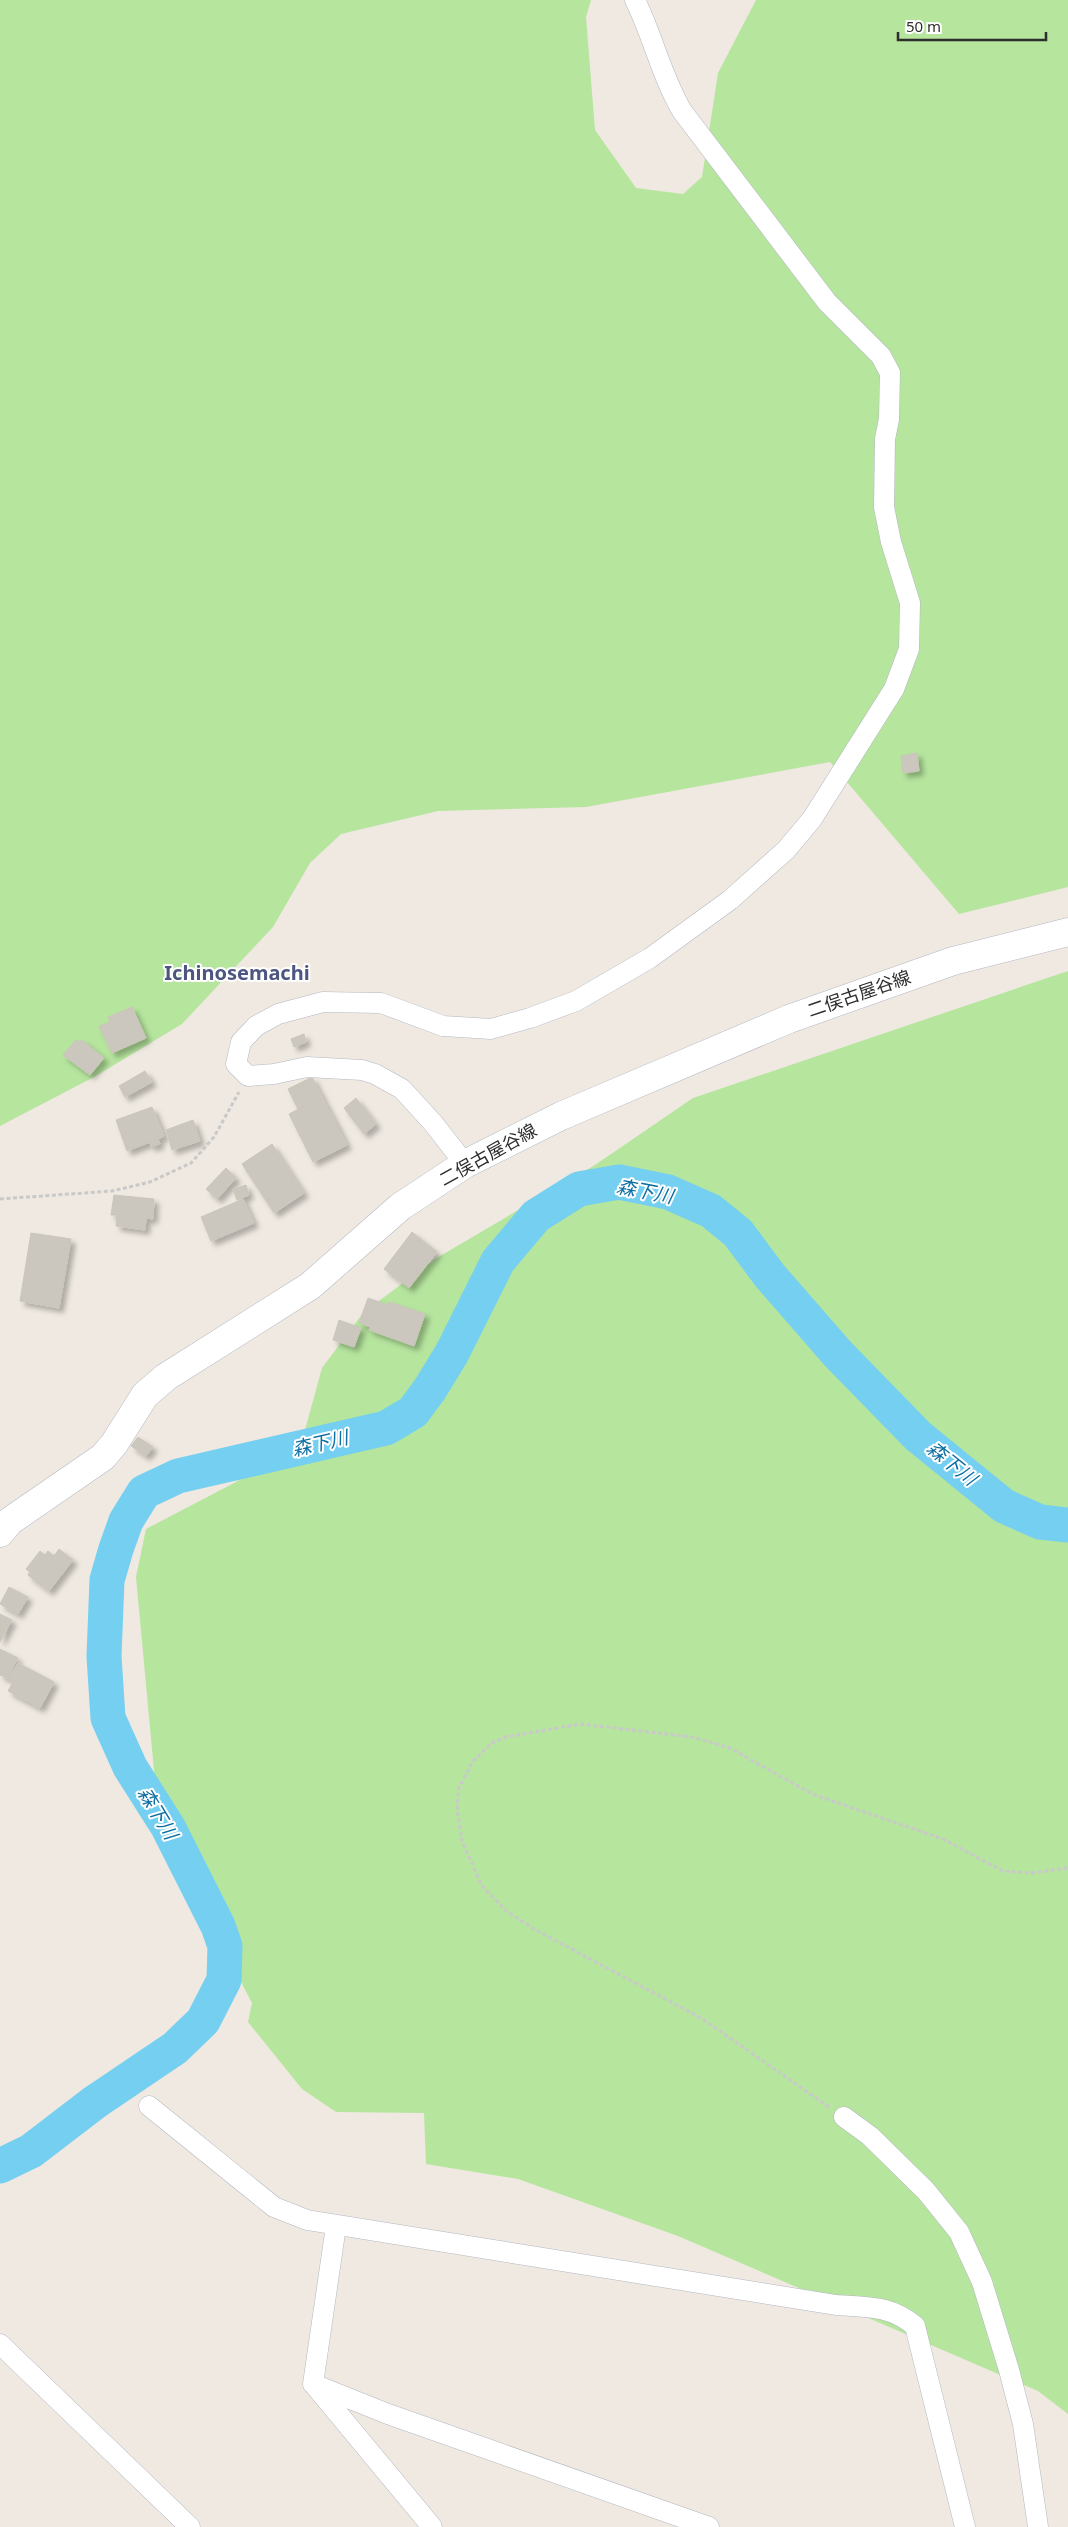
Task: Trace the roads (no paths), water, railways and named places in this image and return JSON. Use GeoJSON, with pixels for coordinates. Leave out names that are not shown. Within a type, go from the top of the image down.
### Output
{"type":"FeatureCollection","features":[{"type":"Feature","properties":{"kind":"main road","name":"二俣古屋谷線"},"geometry":{"type":"LineString","coordinates":[[0,1533],[10,1521],[103,1457],[114,1444],[145,1395],[166,1377],[310,1286],[400,1207],[465,1164],[561,1116],[789,1019],[953,961],[1068,932]]}},
{"type":"Feature","properties":{"kind":"street"},"geometry":{"type":"LineString","coordinates":[[465,1164],[402,1089],[375,1074],[362,1070],[307,1068],[274,1074],[248,1076],[236,1064],[241,1042],[256,1026],[278,1014],[323,1002],[382,1003],[443,1026],[491,1029],[530,1018],[576,1001],[650,958],[730,900],[786,850],[812,819],[894,689],[909,649],[910,603],[891,542],[884,507],[890,373],[881,356],[827,302],[682,110],[667,86],[646,22],[635,0]]}},
{"type":"Feature","properties":{"kind":"street"},"geometry":{"type":"LineString","coordinates":[[149,2106],[274,2207],[307,2220],[836,2305],[878,2307],[902,2315],[914,2326],[965,2527]]}},
{"type":"Feature","properties":{"kind":"street"},"geometry":{"type":"LineString","coordinates":[[844,2117],[870,2136],[926,2191],[959,2232],[982,2282],[1009,2370],[1023,2424],[1038,2527]]}},
{"type":"Feature","properties":{"kind":"street"},"geometry":{"type":"LineString","coordinates":[[336,2226],[313,2384],[432,2527]]}},
{"type":"Feature","properties":{"kind":"street"},"geometry":{"type":"LineString","coordinates":[[0,2344],[190,2527]]}},
{"type":"Feature","properties":{"kind":"street"},"geometry":{"type":"LineString","coordinates":[[313,2384],[388,2414],[709,2527]]}},
{"type":"Feature","properties":{"kind":"waterway","name":"森下川"},"geometry":{"type":"LineString","coordinates":[[0,2166],[31,2151],[95,2102],[175,2048],[203,2021],[224,1980],[225,1946],[218,1926],[168,1827],[130,1767],[108,1718],[104,1656],[107,1580],[126,1521],[144,1492],[178,1476],[386,1428],[413,1412],[452,1353],[498,1261],[536,1216],[579,1189],[619,1182],[668,1192],[711,1211],[738,1233],[770,1276],[838,1354],[918,1436],[1004,1506],[1040,1522],[1068,1525]]}},
{"type":"Feature","properties":{"kind":"district","name":"Ichinosemachi"},"geometry":{"type":"Point","coordinates":[237,973]}}]}
